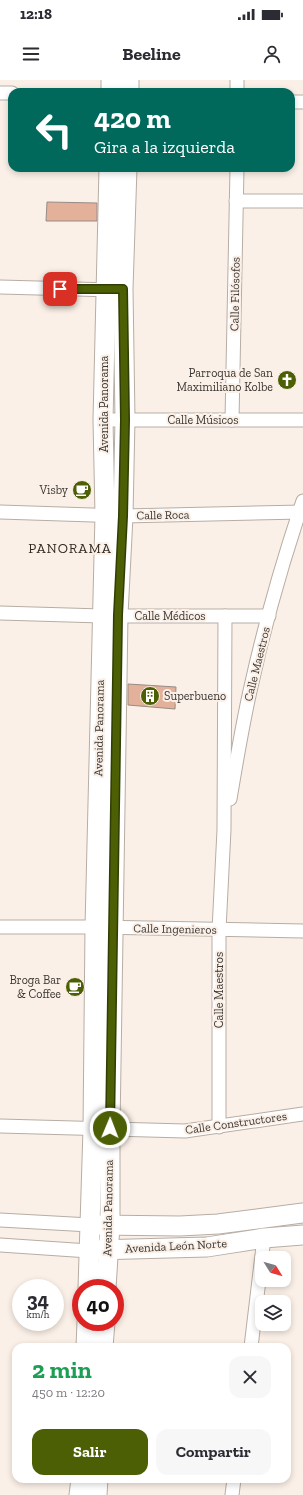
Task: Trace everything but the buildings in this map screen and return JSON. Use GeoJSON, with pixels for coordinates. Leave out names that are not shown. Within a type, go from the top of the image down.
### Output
{"type":"FeatureCollection","features":[{"type":"Feature","properties":{"kind":"street","name":"Avenida Panorama"},"geometry":{"type":"LineString","coordinates":[[104,1279],[99,1250],[90,1225],[101,1129],[110,615],[114,516],[125,420],[114,290],[108,172]]}},
{"type":"Feature","properties":{"kind":"street","name":"Avenida Panorama"},"geometry":{"type":"LineString","coordinates":[[114,516],[103,420],[114,290],[127,172]]}},
{"type":"Feature","properties":{"kind":"street","name":"Calle Filósofos"},"geometry":{"type":"LineString","coordinates":[[232,420],[237,172]]}},
{"type":"Feature","properties":{"kind":"street"},"geometry":{"type":"LineString","coordinates":[[236,200],[303,201]]}},
{"type":"Feature","properties":{"kind":"street"},"geometry":{"type":"LineString","coordinates":[[0,287],[114,290]]}},
{"type":"Feature","properties":{"kind":"street","name":"Calle Músicos"},"geometry":{"type":"LineString","coordinates":[[103,420],[303,420]]}},
{"type":"Feature","properties":{"kind":"street","name":"Calle Roca"},"geometry":{"type":"LineString","coordinates":[[0,512],[114,516],[302,508]]}},
{"type":"Feature","properties":{"kind":"street","name":"Calle Maestros"},"geometry":{"type":"LineString","coordinates":[[224,830],[250,691],[269,616],[302,508]]}},
{"type":"Feature","properties":{"kind":"street","name":"Calle Médicos"},"geometry":{"type":"LineString","coordinates":[[0,613],[269,616]]}},
{"type":"Feature","properties":{"kind":"street","name":"Calle Maestros"},"geometry":{"type":"LineString","coordinates":[[219,1127],[219,930],[224,830],[225,616]]}},
{"type":"Feature","properties":{"kind":"street","name":"Calle Ingenieros"},"geometry":{"type":"LineString","coordinates":[[0,927],[303,931]]}},
{"type":"Feature","properties":{"kind":"street","name":"Calle Constructores"},"geometry":{"type":"LineString","coordinates":[[0,1126],[185,1131],[303,1114]]}},
{"type":"Feature","properties":{"kind":"street","name":"Avenida Panorama"},"geometry":{"type":"LineString","coordinates":[[91,1279],[99,1250],[110,1225],[101,1129]]}},
{"type":"Feature","properties":{"kind":"street","name":"Avenida León Norte"},"geometry":{"type":"LineString","coordinates":[[0,1220],[90,1225],[180,1226],[218,1224],[303,1213]]}},
{"type":"Feature","properties":{"kind":"street","name":"Avenida León Norte"},"geometry":{"type":"LineString","coordinates":[[0,1244],[99,1250],[162,1249],[207,1247],[264,1238],[303,1235]]}},
{"type":"Feature","properties":{"kind":"street"},"geometry":{"type":"LineString","coordinates":[[251,1343],[264,1238]]}},
{"type":"Feature","properties":{"kind":"street"},"geometry":{"type":"LineString","coordinates":[[86,1343],[87,1331]]}},
{"type":"Feature","properties":{"kind":"street"},"geometry":{"type":"LineString","coordinates":[[104,1343],[105,1331]]}},
{"type":"Feature","properties":{"kind":"street"},"geometry":{"type":"LineString","coordinates":[[79,1495],[80,1483]]}},
{"type":"Feature","properties":{"kind":"street"},"geometry":{"type":"LineString","coordinates":[[97,1495],[98,1483]]}},
{"type":"Feature","properties":{"kind":"street"},"geometry":{"type":"LineString","coordinates":[[232,1495],[234,1483]]}},
{"type":"Feature","properties":{"kind":"place","name":"Parroqua de San Maximiliano Kolbe"},"geometry":{"type":"Point","coordinates":[287,380]}},
{"type":"Feature","properties":{"kind":"place","name":"Visby"},"geometry":{"type":"Point","coordinates":[82,490]}},
{"type":"Feature","properties":{"kind":"place","name":"Superbueno"},"geometry":{"type":"Point","coordinates":[150,696]}},
{"type":"Feature","properties":{"kind":"place","name":"Broga Bar & Coffee"},"geometry":{"type":"Point","coordinates":[75,987]}},
{"type":"Feature","properties":{"kind":"district","name":"PANORAMA"},"geometry":{"type":"Point","coordinates":[70,548]}},
{"type":"Feature","properties":{"kind":"route"},"geometry":{"type":"LineString","coordinates":[[60,289],[123,289],[125,420],[123,516],[118,615],[110,1128]]}}]}
